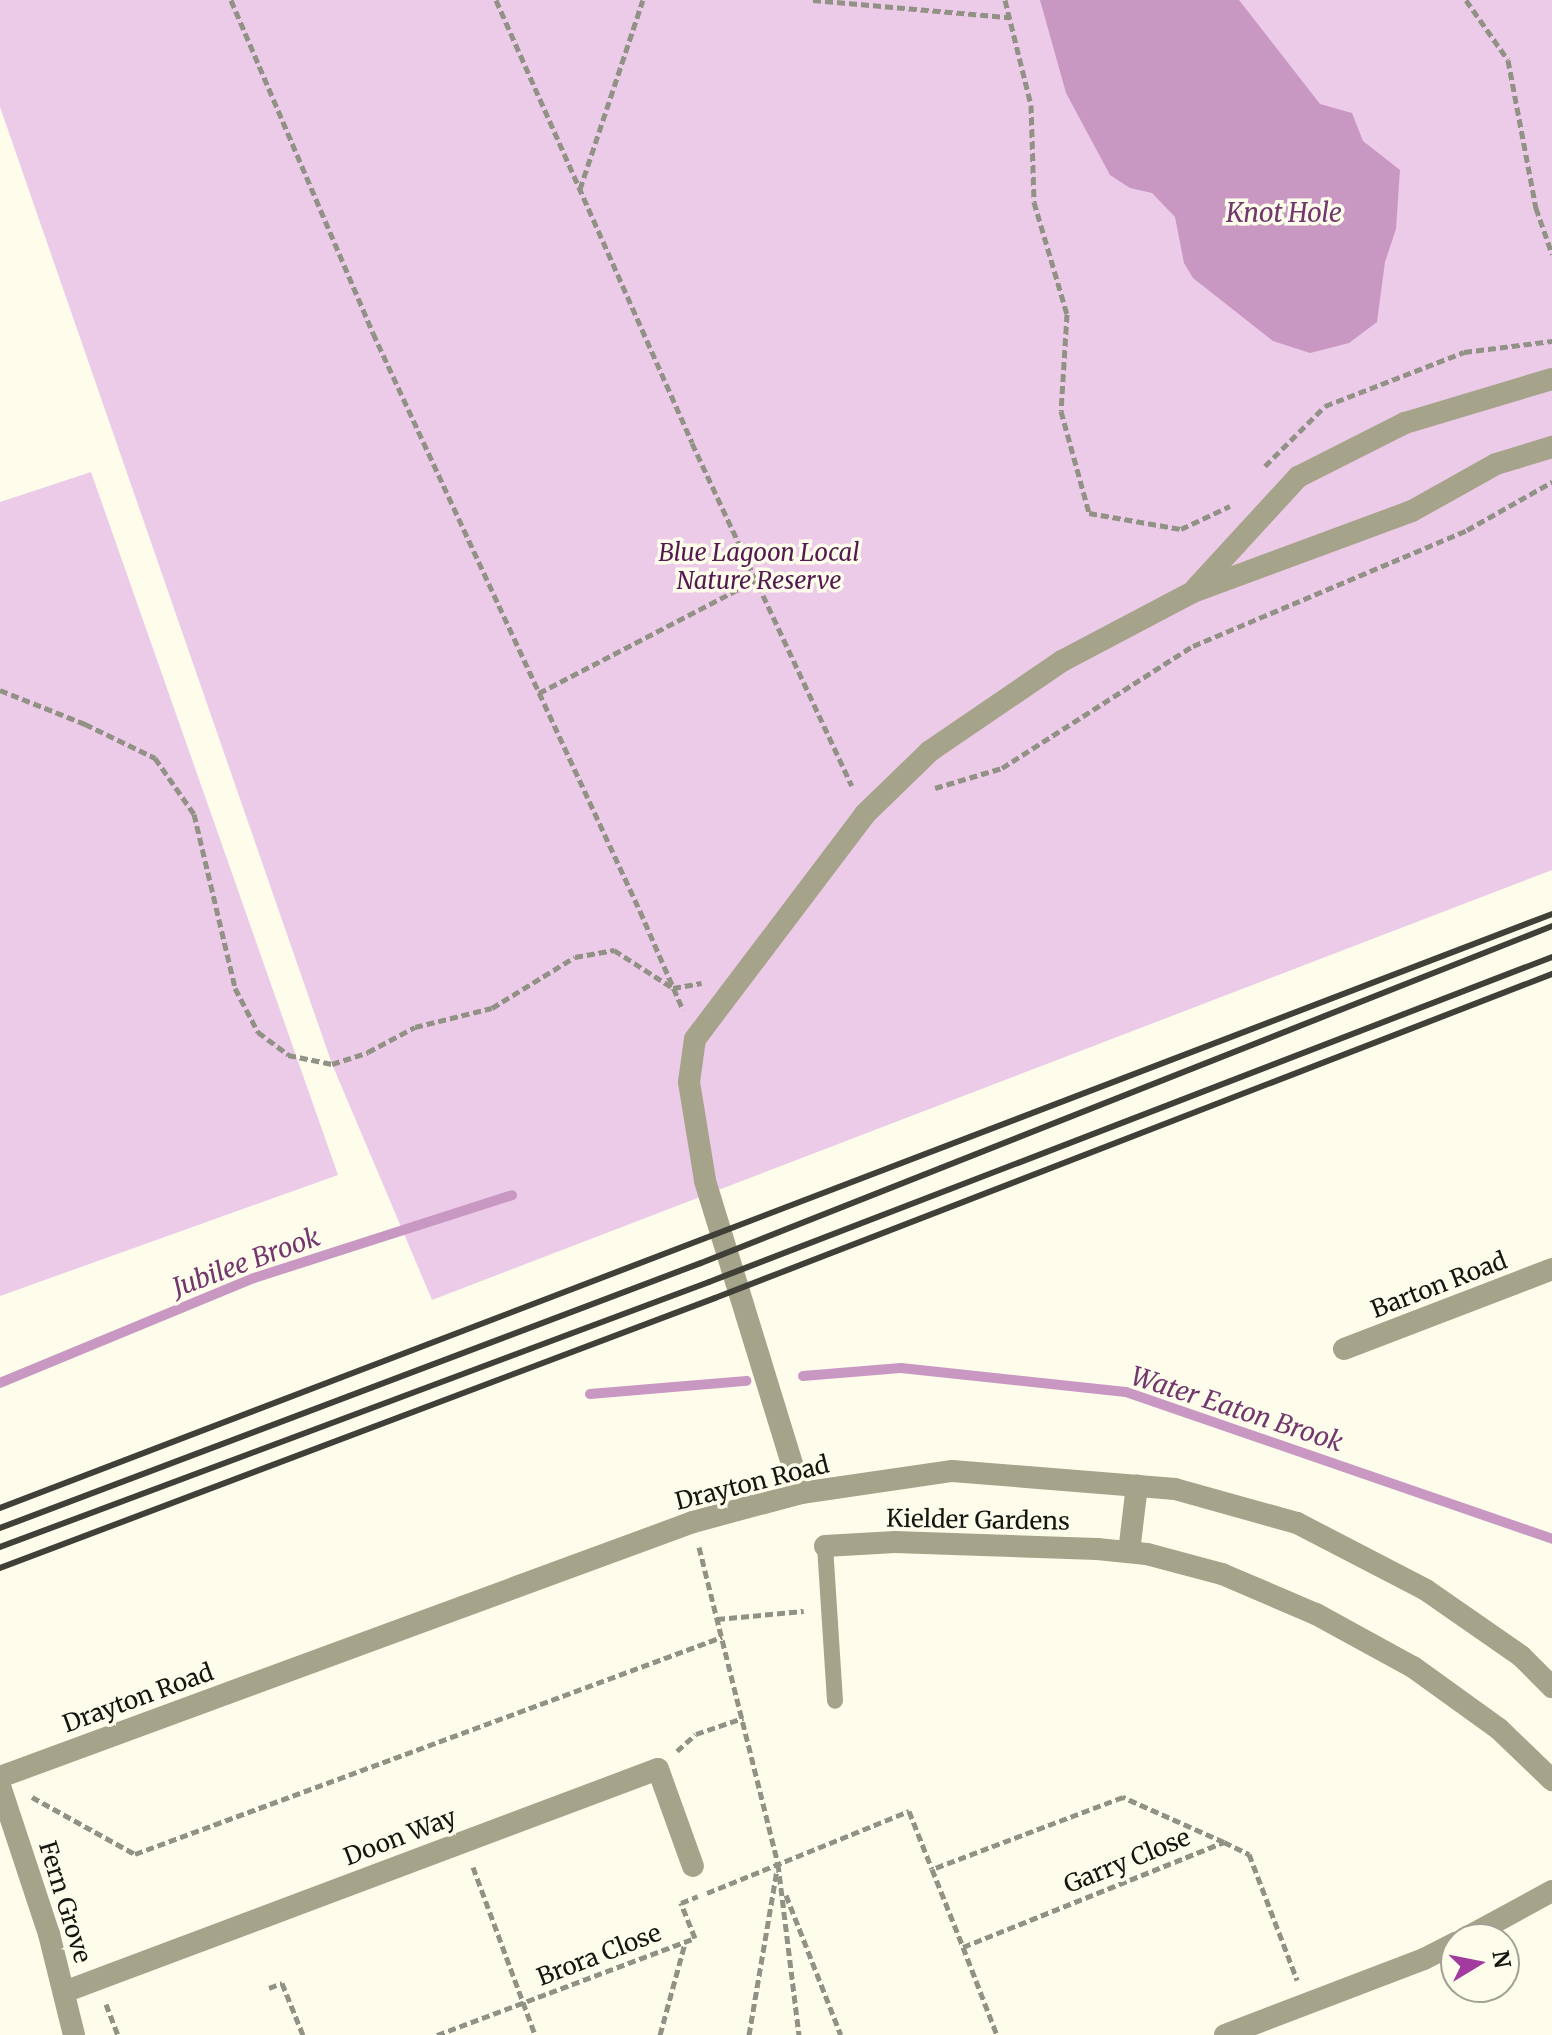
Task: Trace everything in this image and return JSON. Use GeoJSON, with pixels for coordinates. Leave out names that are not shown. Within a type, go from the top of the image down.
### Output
{"type":"FeatureCollection","features":[{"type":"Feature","properties":{"kind":"street"},"geometry":{"type":"LineString","coordinates":[[1193,592],[1298,477],[1405,423],[1552,379]]}},
{"type":"Feature","properties":{"kind":"street"},"geometry":{"type":"LineString","coordinates":[[801,1493],[705,1180],[689,1082],[695,1039],[865,814],[930,751],[1062,661],[1193,592],[1361,532],[1412,511],[1496,464],[1552,447]]}},
{"type":"Feature","properties":{"kind":"street","name":"Barton Road"},"geometry":{"type":"LineString","coordinates":[[1344,1349],[1552,1269]]}},
{"type":"Feature","properties":{"kind":"street","name":"Drayton Road"},"geometry":{"type":"LineString","coordinates":[[0,1777],[693,1522],[801,1493],[952,1471],[1175,1489],[1297,1523],[1426,1590],[1521,1656],[1552,1687]]}},
{"type":"Feature","properties":{"kind":"street"},"geometry":{"type":"LineString","coordinates":[[1129,1552],[1137,1485]]}},
{"type":"Feature","properties":{"kind":"street","name":"Kielder Gardens"},"geometry":{"type":"LineString","coordinates":[[825,1546],[970,1543],[1129,1552],[1222,1574],[1316,1614],[1413,1667],[1499,1729],[1552,1780]]}},
{"type":"Feature","properties":{"kind":"street"},"geometry":{"type":"LineString","coordinates":[[658,1769],[693,1866]]}},
{"type":"Feature","properties":{"kind":"street","name":"Doon Way"},"geometry":{"type":"LineString","coordinates":[[64,1992],[658,1769]]}},
{"type":"Feature","properties":{"kind":"street","name":"Fern Grove"},"geometry":{"type":"LineString","coordinates":[[0,1786],[28,1867],[74,2035]]}},
{"type":"Feature","properties":{"kind":"street"},"geometry":{"type":"LineString","coordinates":[[1493,1923],[1552,1891]]}},
{"type":"Feature","properties":{"kind":"street"},"geometry":{"type":"LineString","coordinates":[[1225,2035],[1440,1951]]}},
{"type":"Feature","properties":{"kind":"lane"},"geometry":{"type":"LineString","coordinates":[[825,1546],[835,1701]]}},
{"type":"Feature","properties":{"kind":"path"},"geometry":{"type":"LineString","coordinates":[[231,0],[373,333],[695,1039]]}},
{"type":"Feature","properties":{"kind":"path"},"geometry":{"type":"LineString","coordinates":[[496,0],[756,580],[865,814]]}},
{"type":"Feature","properties":{"kind":"path"},"geometry":{"type":"LineString","coordinates":[[580,189],[643,0]]}},
{"type":"Feature","properties":{"kind":"path"},"geometry":{"type":"LineString","coordinates":[[813,0],[1009,17]]}},
{"type":"Feature","properties":{"kind":"path"},"geometry":{"type":"LineString","coordinates":[[1005,0],[1031,105],[1034,202],[1067,314],[1061,411],[1089,513],[1181,529],[1235,503]]}},
{"type":"Feature","properties":{"kind":"path"},"geometry":{"type":"LineString","coordinates":[[1466,0],[1508,60],[1536,208],[1552,254]]}},
{"type":"Feature","properties":{"kind":"path"},"geometry":{"type":"LineString","coordinates":[[1264,467],[1325,406],[1464,352],[1552,341]]}},
{"type":"Feature","properties":{"kind":"path"},"geometry":{"type":"LineString","coordinates":[[896,784],[919,793],[1002,768],[1193,646],[1467,530],[1552,482]]}},
{"type":"Feature","properties":{"kind":"path"},"geometry":{"type":"LineString","coordinates":[[539,693],[756,580]]}},
{"type":"Feature","properties":{"kind":"path"},"geometry":{"type":"LineString","coordinates":[[0,690],[85,724],[155,758],[194,814],[235,988],[258,1032],[288,1055],[332,1064],[368,1052],[415,1027],[492,1008],[575,957],[614,950],[673,988]]}},
{"type":"Feature","properties":{"kind":"path"},"geometry":{"type":"LineString","coordinates":[[693,1522],[783,1887],[799,2035]]}},
{"type":"Feature","properties":{"kind":"path"},"geometry":{"type":"LineString","coordinates":[[717,1619],[829,1609]]}},
{"type":"Feature","properties":{"kind":"path"},"geometry":{"type":"LineString","coordinates":[[27,1794],[135,1854],[722,1637]]}},
{"type":"Feature","properties":{"kind":"path"},"geometry":{"type":"LineString","coordinates":[[658,1769],[696,1734],[743,1718]]}},
{"type":"Feature","properties":{"kind":"path","name":"Garry Close"},"geometry":{"type":"LineString","coordinates":[[932,1869],[1123,1797],[1224,1842]]}},
{"type":"Feature","properties":{"kind":"path"},"geometry":{"type":"LineString","coordinates":[[685,1942],[695,1938],[681,1903],[909,1811],[997,2035]]}},
{"type":"Feature","properties":{"kind":"path"},"geometry":{"type":"LineString","coordinates":[[463,1841],[535,2035]]}},
{"type":"Feature","properties":{"kind":"path"},"geometry":{"type":"LineString","coordinates":[[1224,1842],[1249,1854],[1306,2003]]}},
{"type":"Feature","properties":{"kind":"path","name":"Garry Close"},"geometry":{"type":"LineString","coordinates":[[963,1947],[1224,1842]]}},
{"type":"Feature","properties":{"kind":"path"},"geometry":{"type":"LineString","coordinates":[[749,2035],[778,1864]]}},
{"type":"Feature","properties":{"kind":"path"},"geometry":{"type":"LineString","coordinates":[[783,1887],[841,2035]]}},
{"type":"Feature","properties":{"kind":"path","name":"Brora Close"},"geometry":{"type":"LineString","coordinates":[[437,2035],[685,1942]]}},
{"type":"Feature","properties":{"kind":"path","name":"Brora Close"},"geometry":{"type":"LineString","coordinates":[[660,2035],[685,1942]]}},
{"type":"Feature","properties":{"kind":"path"},"geometry":{"type":"LineString","coordinates":[[269,1988],[282,1983],[303,2035]]}},
{"type":"Feature","properties":{"kind":"green space","name":"Blue Lagoon Local Nature Reserve"},"geometry":{"type":"Polygon","coordinates":[[[0,0],[1552,0],[1552,870],[432,1300],[332,1064],[0,107],[0,0]]]}},
{"type":"Feature","properties":{"kind":"green space"},"geometry":{"type":"Polygon","coordinates":[[[91,472],[338,1175],[0,1296],[0,502],[91,472]]]}},
{"type":"Feature","properties":{"kind":"water","name":"Knot Hole"},"geometry":{"type":"Polygon","coordinates":[[[1040,0],[1239,0],[1320,104],[1352,113],[1363,141],[1400,170],[1396,229],[1385,262],[1377,322],[1349,343],[1310,353],[1273,341],[1193,278],[1184,263],[1175,217],[1152,193],[1130,188],[1110,175],[1066,93],[1040,0]]]}},
{"type":"Feature","properties":{"kind":"waterway","name":"Jubilee Brook"},"geometry":{"type":"LineString","coordinates":[[0,1383],[254,1278],[512,1195]]}},
{"type":"Feature","properties":{"kind":"waterway","name":"Water Eaton Brook"},"geometry":{"type":"LineString","coordinates":[[803,1376],[901,1368],[1126,1392],[1552,1539]]}},
{"type":"Feature","properties":{"kind":"waterway","name":"Water Eaton Brook"},"geometry":{"type":"LineString","coordinates":[[590,1394],[746,1381]]}},
{"type":"Feature","properties":{"kind":"railway"},"geometry":{"type":"LineString","coordinates":[[0,1508],[1552,914]]}},
{"type":"Feature","properties":{"kind":"railway"},"geometry":{"type":"LineString","coordinates":[[0,1528],[701,1263],[1552,926]]}},
{"type":"Feature","properties":{"kind":"railway"},"geometry":{"type":"LineString","coordinates":[[0,1547],[709,1282],[1552,957]]}},
{"type":"Feature","properties":{"kind":"railway"},"geometry":{"type":"LineString","coordinates":[[0,1568],[715,1298],[1552,974]]}}]}
